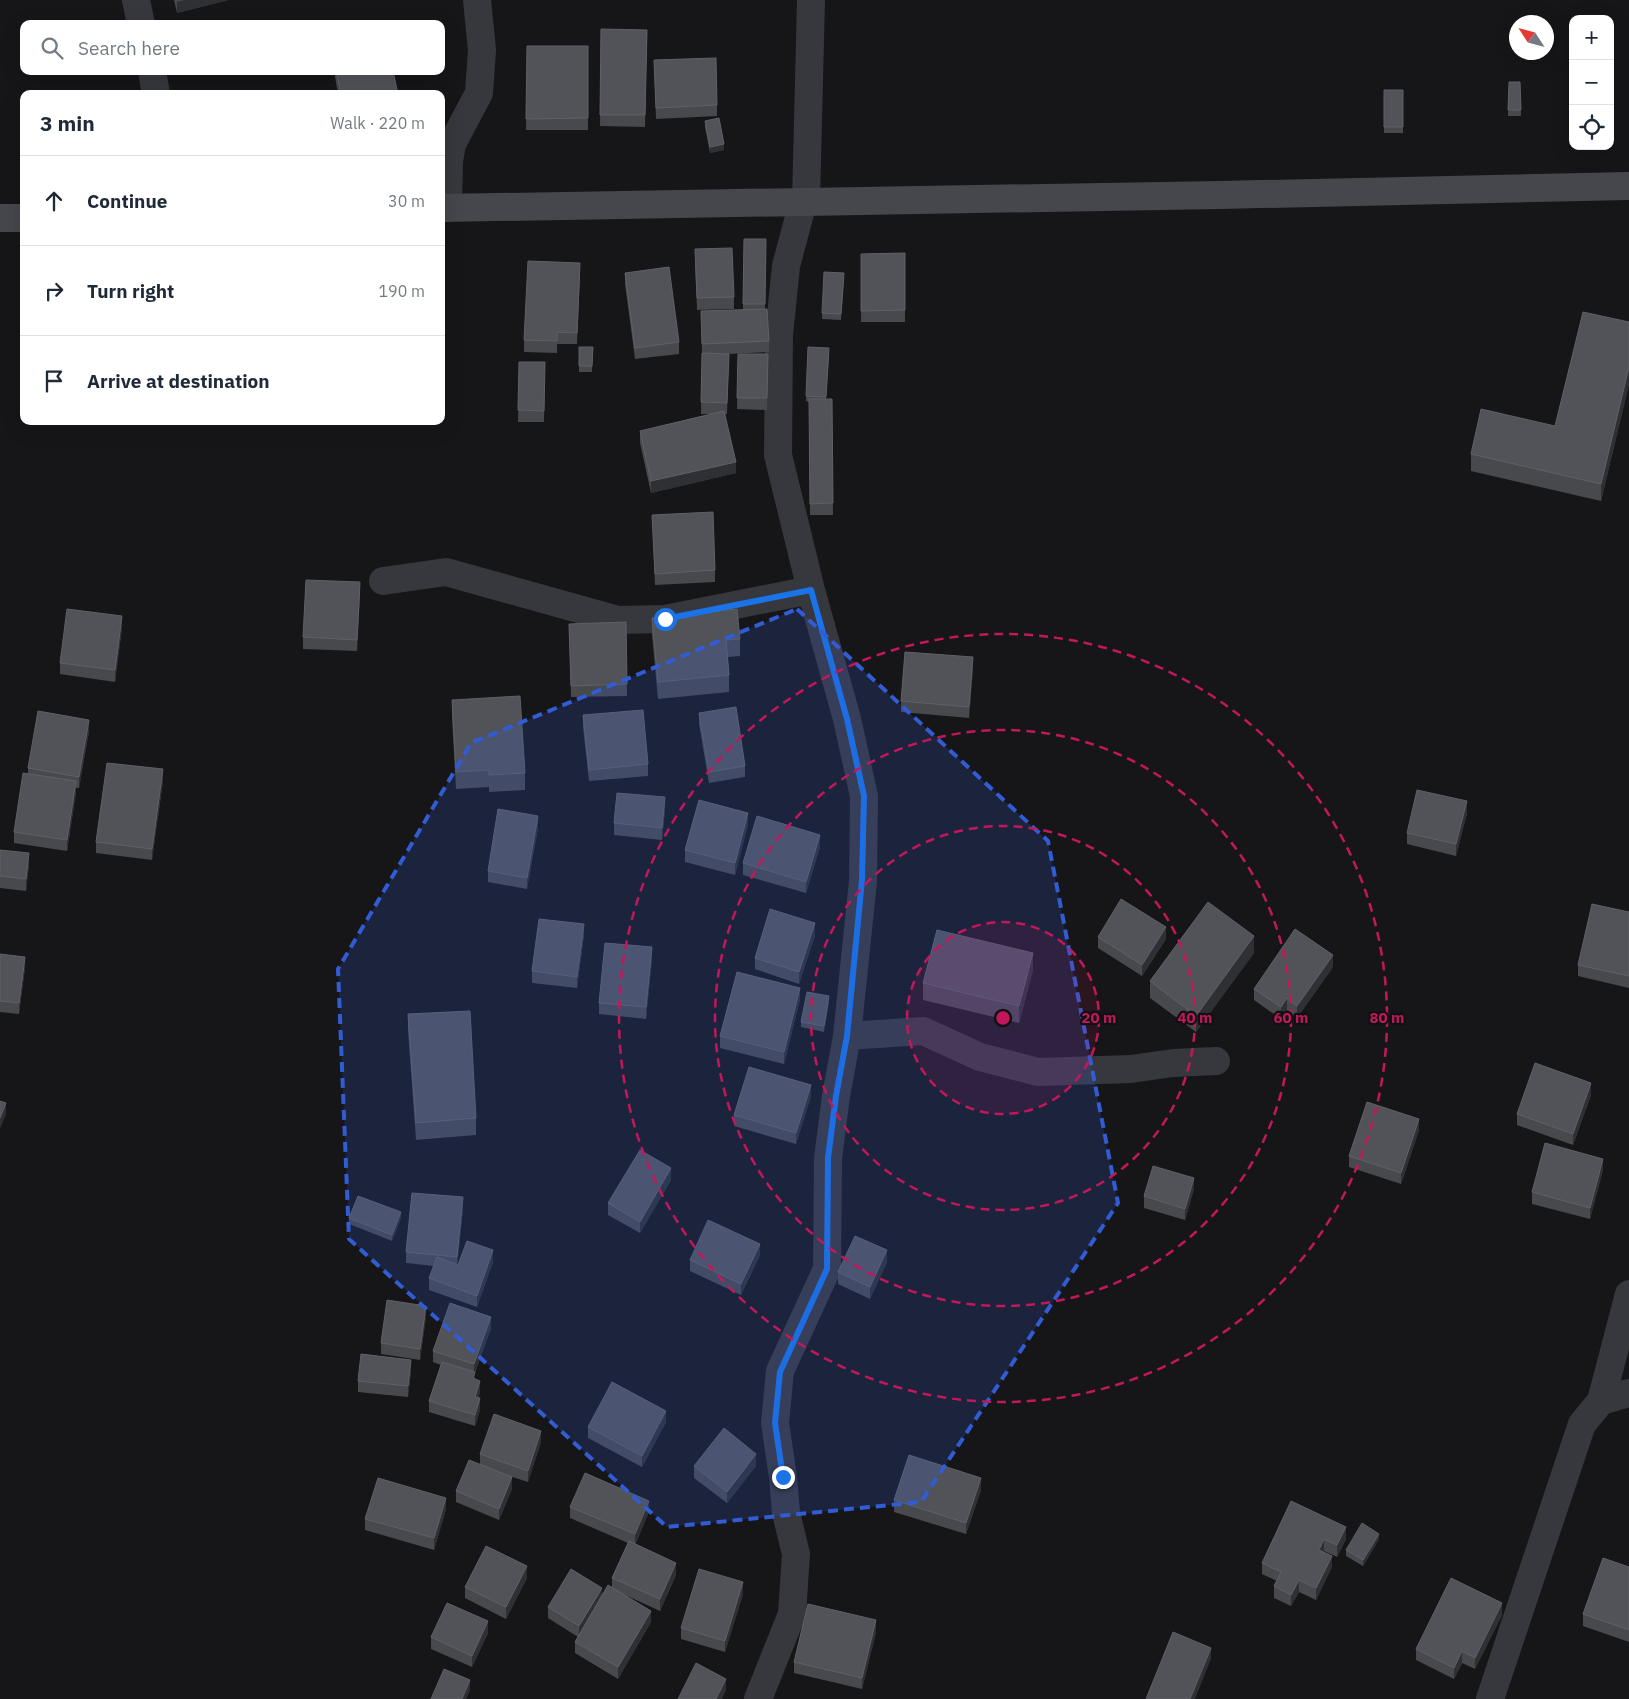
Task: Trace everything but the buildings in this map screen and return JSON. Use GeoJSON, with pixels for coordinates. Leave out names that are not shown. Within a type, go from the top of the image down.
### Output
{"type":"FeatureCollection","features":[{"type":"Feature","properties":{"kind":"main road"},"geometry":{"type":"LineString","coordinates":[[445,208],[1629,186]]}},
{"type":"Feature","properties":{"kind":"main road"},"geometry":{"type":"LineString","coordinates":[[0,218],[20,218]]}},
{"type":"Feature","properties":{"kind":"street"},"geometry":{"type":"LineString","coordinates":[[136,0],[141,20]]}},
{"type":"Feature","properties":{"kind":"street"},"geometry":{"type":"LineString","coordinates":[[445,208],[452,144],[479,93],[482,50],[477,0]]}},
{"type":"Feature","properties":{"kind":"street"},"geometry":{"type":"LineString","coordinates":[[758,1699],[792,1614],[796,1554],[786,1513],[775,1423],[780,1372],[827,1269],[828,1158],[836,1096],[847,1036],[862,880],[864,796],[847,719],[811,590],[778,455],[779,335],[786,266],[804,202],[811,0]]}},
{"type":"Feature","properties":{"kind":"street"},"geometry":{"type":"LineString","coordinates":[[153,75],[155,90]]}},
{"type":"Feature","properties":{"kind":"street"},"geometry":{"type":"LineString","coordinates":[[383,581],[446,572],[618,620],[665,619],[811,590]]}},
{"type":"Feature","properties":{"kind":"street"},"geometry":{"type":"LineString","coordinates":[[847,1036],[923,1031],[980,1057],[1038,1072],[1131,1068],[1173,1063],[1216,1061]]}},
{"type":"Feature","properties":{"kind":"street"},"geometry":{"type":"LineString","coordinates":[[1490,1699],[1582,1424],[1601,1401],[1629,1294]]}},
{"type":"Feature","properties":{"kind":"street"},"geometry":{"type":"LineString","coordinates":[[1601,1401],[1629,1393]]}},
{"type":"Feature","properties":{"kind":"highlighted area"},"geometry":{"type":"Polygon","coordinates":[[[797,609],[1048,841],[1118,1203],[921,1502],[667,1527],[349,1239],[338,969],[471,743],[797,609]]]}},
{"type":"Feature","properties":{"kind":"route"},"geometry":{"type":"LineString","coordinates":[[665,619],[811,590],[847,719],[864,796],[862,880],[854,970],[847,1036],[836,1096],[828,1158],[827,1269],[780,1372],[775,1423],[783,1477]]}}]}
